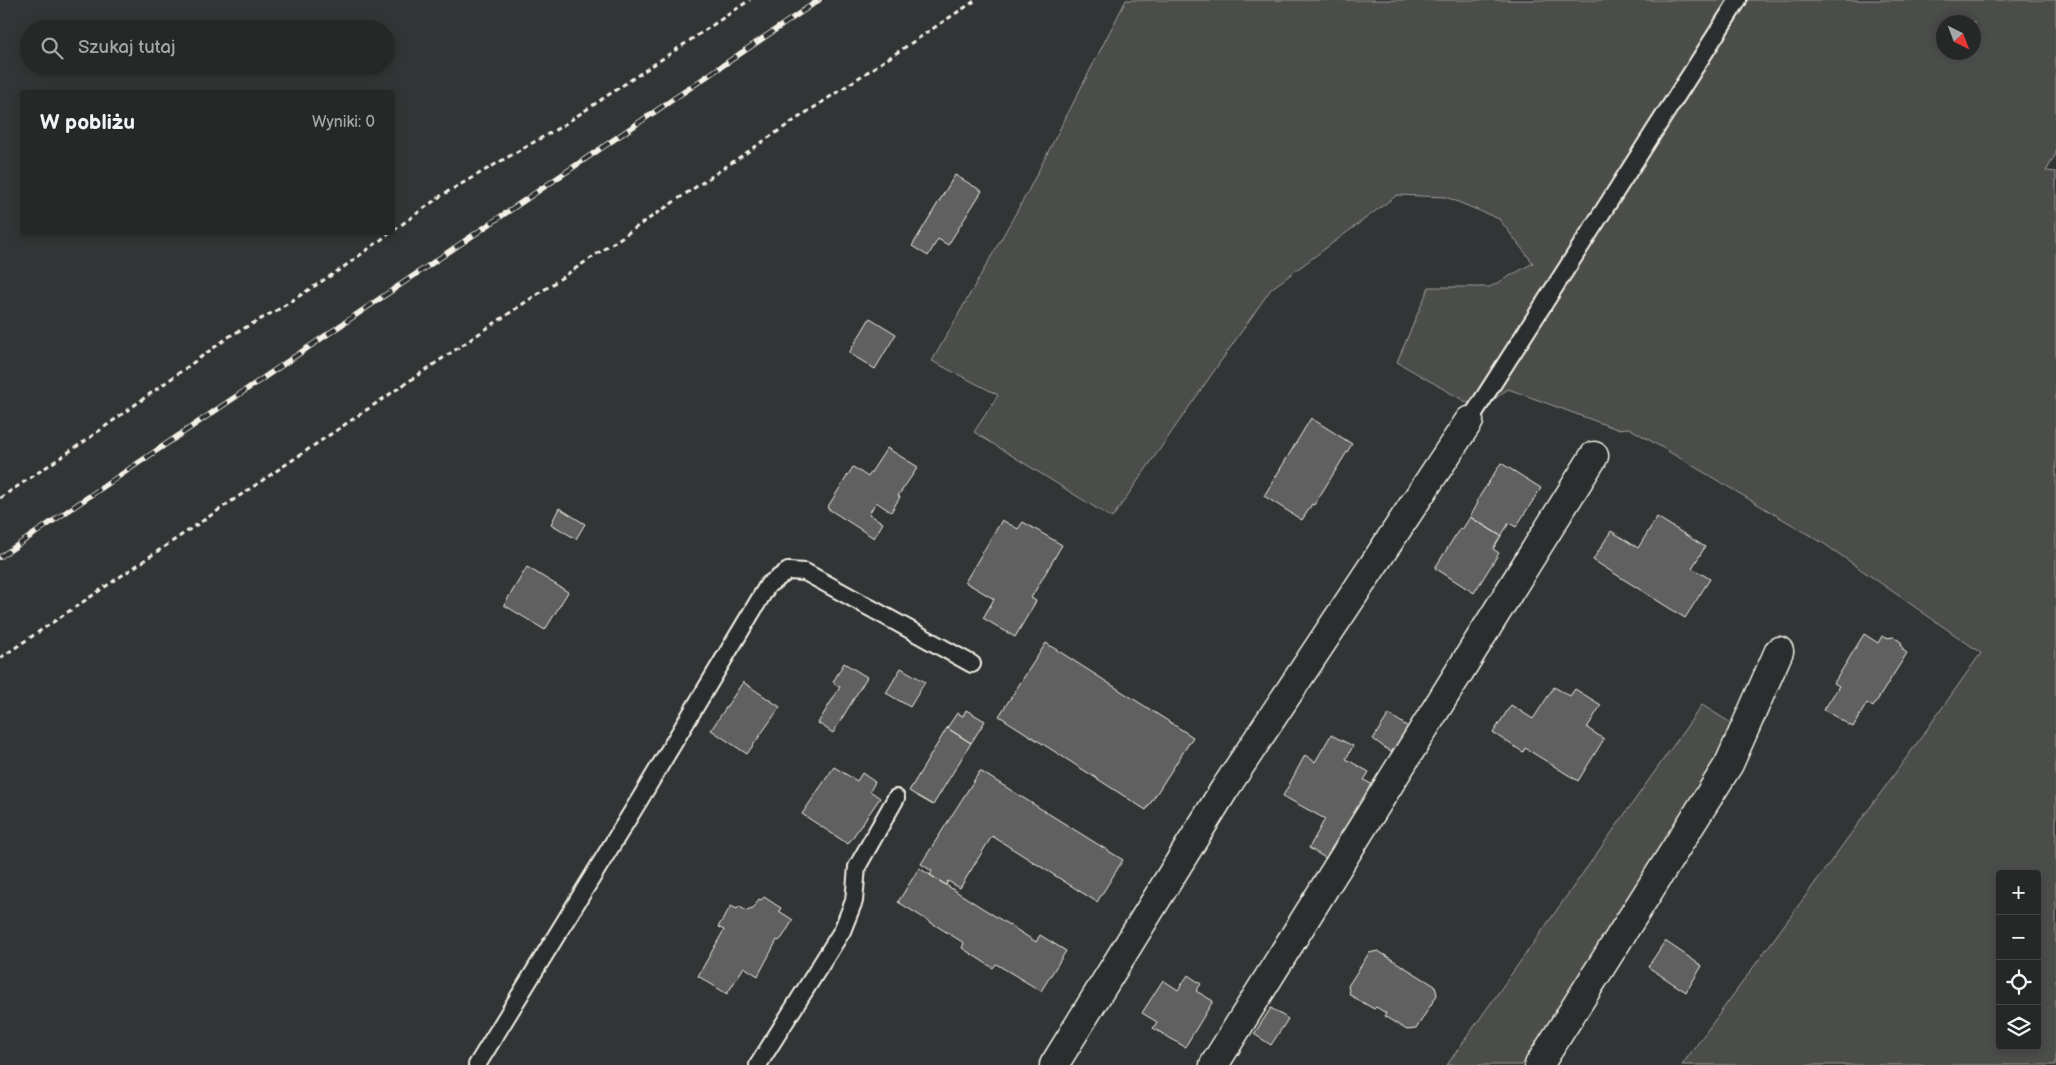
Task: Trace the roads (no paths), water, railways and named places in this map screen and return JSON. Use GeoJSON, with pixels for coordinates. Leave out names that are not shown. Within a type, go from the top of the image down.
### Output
{"type":"FeatureCollection","features":[{"type":"Feature","properties":{"kind":"street"},"geometry":{"type":"LineString","coordinates":[[1054,1065],[1224,790],[1469,420]]}},
{"type":"Feature","properties":{"kind":"street"},"geometry":{"type":"LineString","coordinates":[[1214,1065],[1594,456]]}},
{"type":"Feature","properties":{"kind":"street"},"geometry":{"type":"LineString","coordinates":[[1539,1065],[1729,764],[1779,652]]}},
{"type":"Feature","properties":{"kind":"lane"},"geometry":{"type":"LineString","coordinates":[[1469,420],[1738,0]]}},
{"type":"Feature","properties":{"kind":"lane"},"geometry":{"type":"LineString","coordinates":[[477,1065],[640,799],[768,584],[788,571],[805,572],[972,664]]}},
{"type":"Feature","properties":{"kind":"lane"},"geometry":{"type":"LineString","coordinates":[[758,1065],[842,932],[854,901],[857,867],[896,798]]}},
{"type":"Feature","properties":{"kind":"railway"},"geometry":{"type":"LineString","coordinates":[[0,557],[819,0]]}}]}
